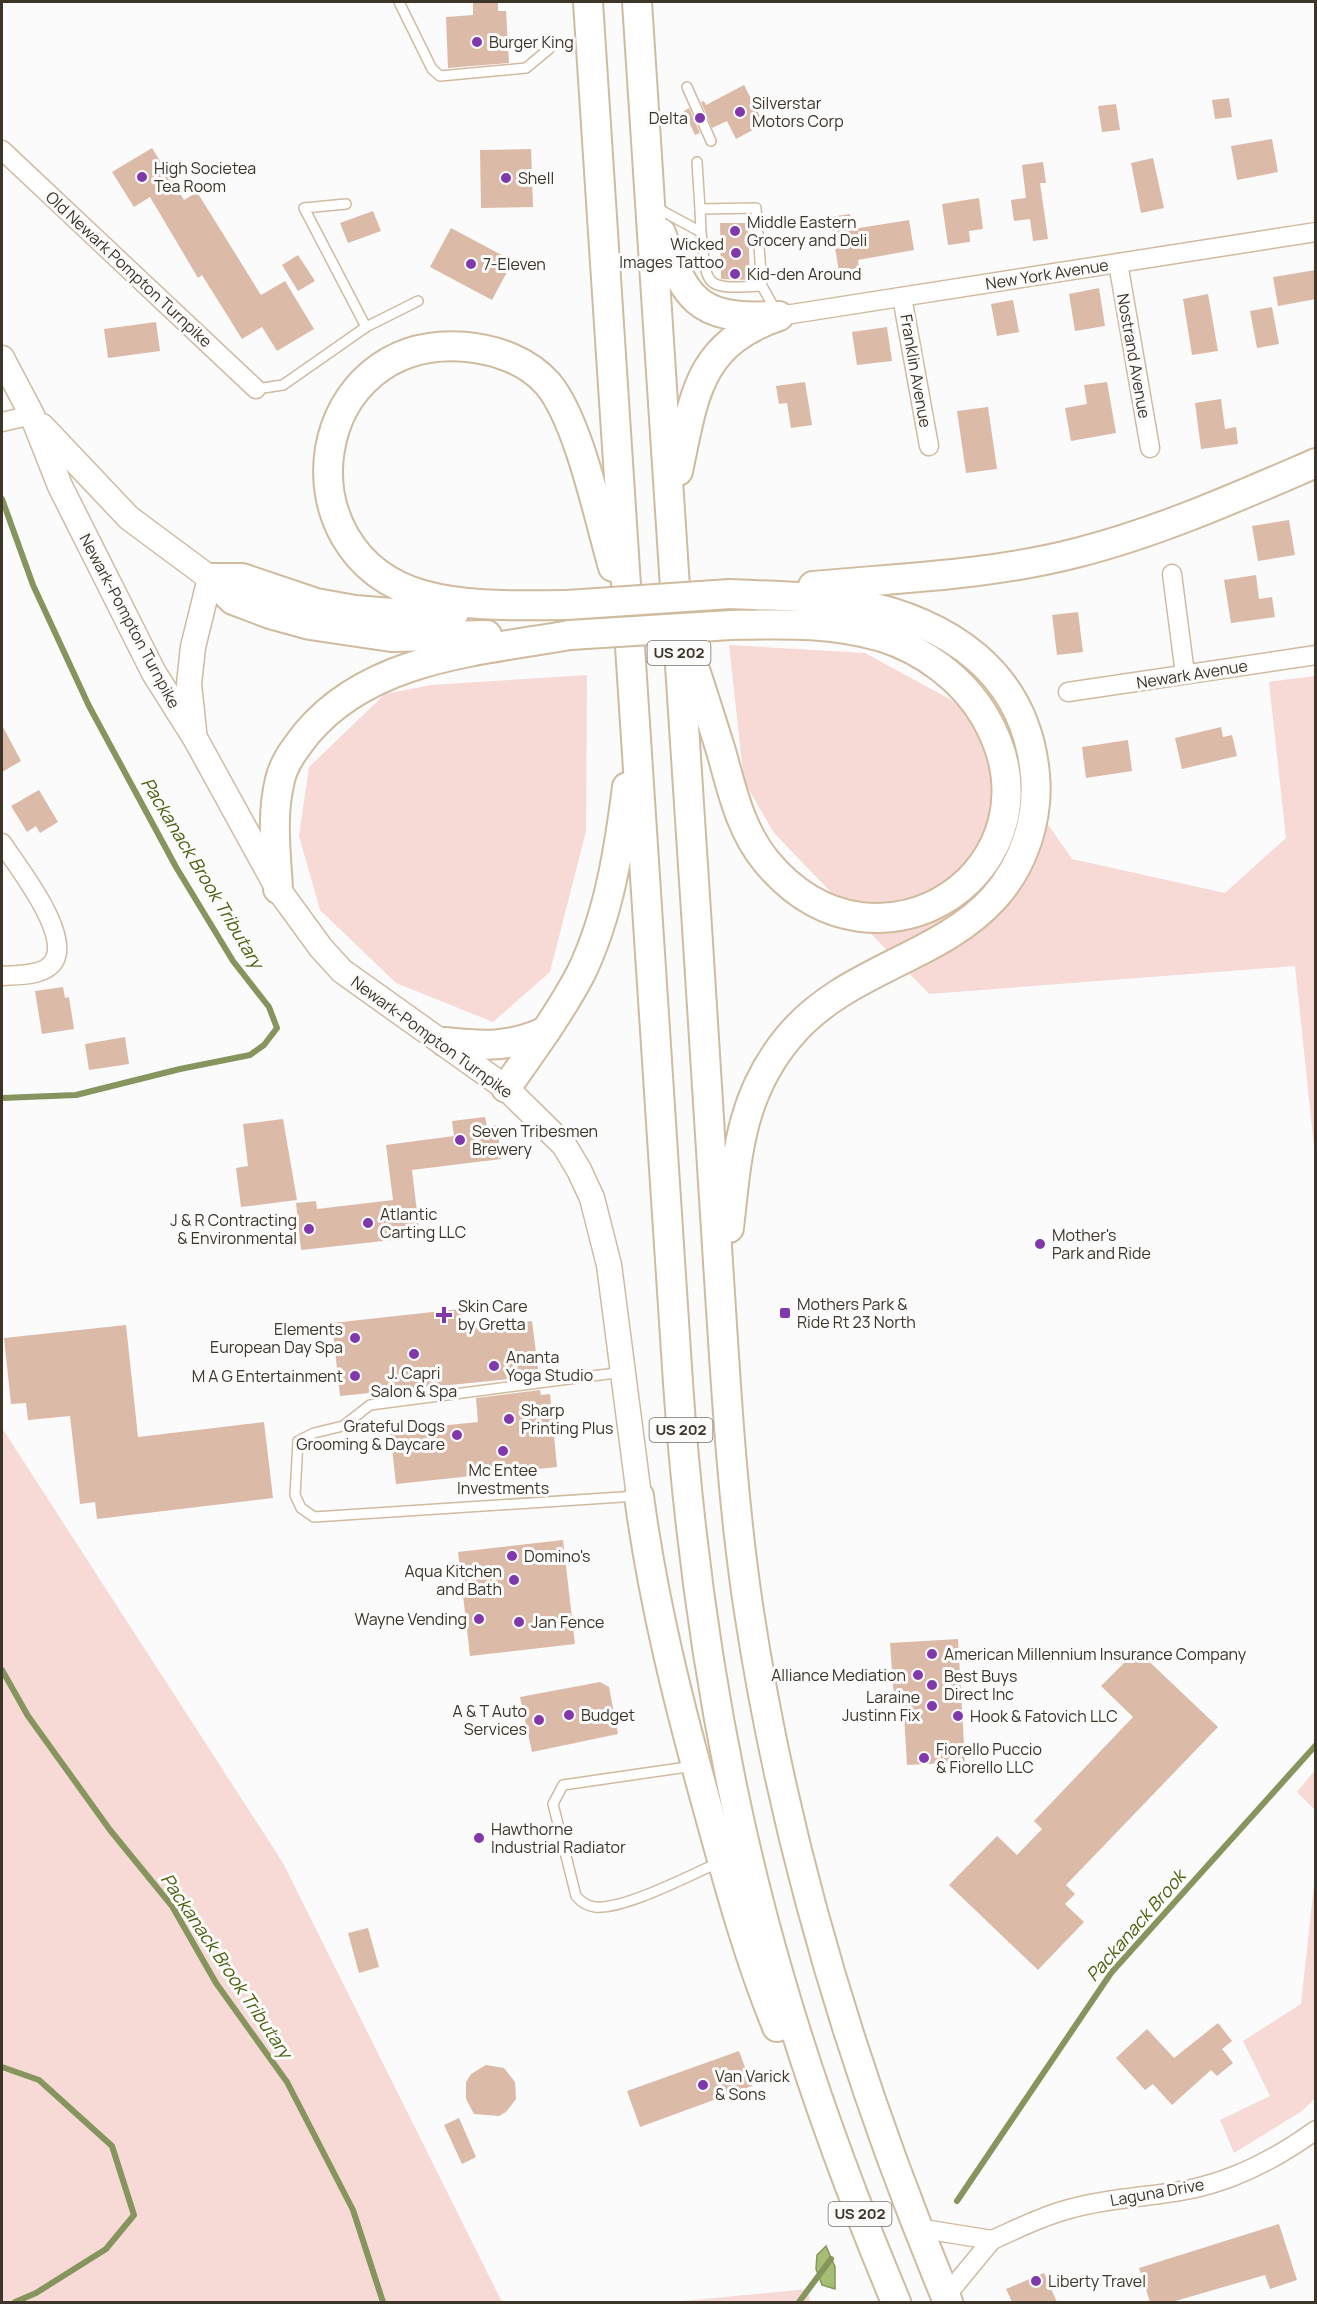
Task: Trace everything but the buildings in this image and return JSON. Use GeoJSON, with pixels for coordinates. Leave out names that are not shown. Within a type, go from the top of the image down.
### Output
{"type":"FeatureCollection","features":[{"type":"Feature","properties":{"kind":"highway","name":"US 202"},"geometry":{"type":"LineString","coordinates":[[588,2],[683,1460],[701,1611],[724,1749],[750,1865],[780,1979],[826,2124],[896,2302]]}},
{"type":"Feature","properties":{"kind":"highway","name":"US 202"},"geometry":{"type":"LineString","coordinates":[[637,2],[721,1304],[740,1542],[748,1603],[774,1749],[826,1968],[866,2092],[946,2300]]}},
{"type":"Feature","properties":{"kind":"highway"},"geometry":{"type":"LineString","coordinates":[[650,204],[673,265],[691,297],[722,313],[742,316],[778,316]]}},
{"type":"Feature","properties":{"kind":"highway"},"geometry":{"type":"LineString","coordinates":[[670,507],[692,401],[703,376],[718,354],[736,336],[756,324],[778,316]]}},
{"type":"Feature","properties":{"kind":"highway"},"geometry":{"type":"LineString","coordinates":[[567,605],[480,605],[421,595],[394,582],[361,558],[340,528],[334,511],[328,457],[331,437],[351,396],[382,366],[400,357],[434,346],[487,349],[505,355],[536,373],[549,385],[574,432],[628,618]]}},
{"type":"Feature","properties":{"kind":"highway"},"geometry":{"type":"LineString","coordinates":[[210,578],[242,578],[316,603],[392,613],[454,613],[730,594],[974,571],[1074,554],[1179,521],[1316,463]]}},
{"type":"Feature","properties":{"kind":"highway"},"geometry":{"type":"LineString","coordinates":[[210,578],[233,600],[270,614],[351,633],[409,637],[570,635],[731,625],[823,624],[883,638],[932,661],[964,687],[979,706],[994,735],[1005,766],[1007,789],[1002,822],[992,851],[980,868],[956,891],[926,910],[893,919],[871,920],[831,910],[811,900],[767,862],[743,823],[736,805],[677,615]]}},
{"type":"Feature","properties":{"kind":"highway"},"geometry":{"type":"LineString","coordinates":[[721,1304],[743,1123],[751,1096],[774,1056],[803,1021],[836,994],[958,928],[993,899],[1011,875],[1024,849],[1034,812],[1036,786],[1031,749],[1020,713],[1012,697],[985,663],[948,636],[903,617],[852,603],[730,594]]}},
{"type":"Feature","properties":{"kind":"highway"},"geometry":{"type":"LineString","coordinates":[[278,889],[274,814],[280,778],[297,745],[324,714],[357,690],[401,671],[465,653],[570,635]]}},
{"type":"Feature","properties":{"kind":"highway"},"geometry":{"type":"LineString","coordinates":[[506,1088],[546,1031],[581,972],[603,917],[618,851],[635,719]]}},
{"type":"Feature","properties":{"kind":"highway"},"geometry":{"type":"LineString","coordinates":[[445,1042],[487,1046],[522,1042],[546,1031]]}},
{"type":"Feature","properties":{"kind":"highway"},"geometry":{"type":"LineString","coordinates":[[639,1496],[655,1601],[722,1861],[760,1986],[788,2055],[826,2124]]}},
{"type":"Feature","properties":{"kind":"main road","name":"Newark-Pompton Turnpike"},"geometry":{"type":"LineString","coordinates":[[2,358],[32,415],[60,486],[154,673],[195,738],[278,889],[321,948],[342,971],[445,1042],[506,1088],[564,1145],[592,1198],[609,1265],[639,1496]]}},
{"type":"Feature","properties":{"kind":"main road","name":"Newark-Pompton Turnpike"},"geometry":{"type":"LineString","coordinates":[[32,415],[129,518],[210,578]]}},
{"type":"Feature","properties":{"kind":"main road"},"geometry":{"type":"LineString","coordinates":[[195,738],[189,684],[193,647],[210,578]]}},
{"type":"Feature","properties":{"kind":"street","name":"Old Newark Pompton Turnpike"},"geometry":{"type":"LineString","coordinates":[[2,150],[256,389]]}},
{"type":"Feature","properties":{"kind":"street","name":"New York Avenue"},"geometry":{"type":"LineString","coordinates":[[778,316],[1316,232]]}},
{"type":"Feature","properties":{"kind":"street","name":"Nostrand Avenue"},"geometry":{"type":"LineString","coordinates":[[1118,263],[1150,448]]}},
{"type":"Feature","properties":{"kind":"street","name":"Franklin Avenue"},"geometry":{"type":"LineString","coordinates":[[902,297],[929,446]]}},
{"type":"Feature","properties":{"kind":"street"},"geometry":{"type":"LineString","coordinates":[[2,422],[32,415]]}},
{"type":"Feature","properties":{"kind":"street"},"geometry":{"type":"LineString","coordinates":[[1173,574],[1185,674]]}},
{"type":"Feature","properties":{"kind":"street","name":"Newark Avenue"},"geometry":{"type":"LineString","coordinates":[[1068,692],[1316,655]]}},
{"type":"Feature","properties":{"kind":"street"},"geometry":{"type":"LineString","coordinates":[[2,843],[51,918],[56,939],[55,958],[49,967],[41,971],[2,976]]}},
{"type":"Feature","properties":{"kind":"street","name":"Laguna Drive"},"geometry":{"type":"LineString","coordinates":[[946,2300],[992,2240],[1052,2214],[1075,2207],[1196,2188],[1234,2176],[1295,2145],[1316,2130]]}},
{"type":"Feature","properties":{"kind":"street"},"geometry":{"type":"LineString","coordinates":[[917,2228],[992,2240]]}},
{"type":"Feature","properties":{"kind":"lane"},"geometry":{"type":"LineString","coordinates":[[399,2],[432,69],[440,76],[526,68],[549,49]]}},
{"type":"Feature","properties":{"kind":"lane"},"geometry":{"type":"LineString","coordinates":[[687,87],[711,141]]}},
{"type":"Feature","properties":{"kind":"lane"},"geometry":{"type":"LineString","coordinates":[[697,162],[706,278],[711,284],[722,288],[762,286]]}},
{"type":"Feature","properties":{"kind":"lane"},"geometry":{"type":"LineString","coordinates":[[346,204],[304,208],[366,327]]}},
{"type":"Feature","properties":{"kind":"lane"},"geometry":{"type":"LineString","coordinates":[[650,204],[701,232]]}},
{"type":"Feature","properties":{"kind":"lane"},"geometry":{"type":"LineString","coordinates":[[700,209],[756,208],[762,286],[778,316]]}},
{"type":"Feature","properties":{"kind":"lane"},"geometry":{"type":"LineString","coordinates":[[256,389],[283,385],[366,327],[418,301]]}},
{"type":"Feature","properties":{"kind":"lane"},"geometry":{"type":"LineString","coordinates":[[623,1372],[370,1405],[343,1426],[314,1433],[298,1441],[295,1495],[301,1508],[314,1517],[639,1496]]}},
{"type":"Feature","properties":{"kind":"lane"},"geometry":{"type":"LineString","coordinates":[[696,1766],[568,1782],[564,1785],[553,1804],[576,1896],[583,1904],[595,1907],[631,1900],[722,1861]]}},
{"type":"Feature","properties":{"kind":"shaded area"},"geometry":{"type":"Polygon","coordinates":[[[729,645],[865,653],[968,709],[1072,859],[1225,893],[1286,838],[1269,682],[1315,676],[1315,1156],[1295,966],[929,994],[774,833],[744,781],[729,645]]]}},
{"type":"Feature","properties":{"kind":"shaded area"},"geometry":{"type":"Polygon","coordinates":[[[587,675],[586,831],[550,972],[493,1022],[396,983],[320,910],[299,836],[309,767],[385,694],[431,685],[587,675]]]}},
{"type":"Feature","properties":{"kind":"shaded area"},"geometry":{"type":"Polygon","coordinates":[[[2,1428],[283,1863],[502,2302],[2,2302],[2,1428]]]}},
{"type":"Feature","properties":{"kind":"shaded area"},"geometry":{"type":"Polygon","coordinates":[[[1315,1770],[1315,1810],[1297,1792],[1315,1770]]]}},
{"type":"Feature","properties":{"kind":"shaded area"},"geometry":{"type":"Polygon","coordinates":[[[1315,1876],[1315,2098],[1302,2111],[1234,2153],[1220,2120],[1270,2096],[1243,2041],[1301,2004],[1315,1876]]]}},
{"type":"Feature","properties":{"kind":"shaded area"},"geometry":{"type":"Polygon","coordinates":[[[826,2246],[835,2267],[835,2289],[822,2285],[816,2269],[817,2255],[826,2246]]]}},
{"type":"Feature","properties":{"kind":"shaded area"},"geometry":{"type":"Polygon","coordinates":[[[808,2289],[810,2302],[672,2302],[808,2289]]]}},
{"type":"Feature","properties":{"kind":"waterway","name":"Packanack Brook Tributary"},"geometry":{"type":"LineString","coordinates":[[2,499],[33,585],[89,706],[176,867],[233,961],[269,1007],[277,1028],[264,1045],[250,1055],[180,1069],[76,1095],[2,1098]]}},
{"type":"Feature","properties":{"kind":"waterway","name":"Packanack Brook Tributary"},"geometry":{"type":"LineString","coordinates":[[2,1670],[28,1716],[110,1830],[172,1906],[216,1983],[287,2082],[353,2210],[383,2302]]}},
{"type":"Feature","properties":{"kind":"waterway","name":"Packanack Brook"},"geometry":{"type":"LineString","coordinates":[[957,2201],[1111,1973],[1316,1745]]}},
{"type":"Feature","properties":{"kind":"waterway","name":"Packanack Brook Tributary"},"geometry":{"type":"LineString","coordinates":[[2,2067],[39,2080],[112,2146],[134,2215],[106,2249],[36,2293],[15,2302]]}},
{"type":"Feature","properties":{"kind":"waterway","name":"Packanack Brook"},"geometry":{"type":"LineString","coordinates":[[799,2302],[831,2259]]}},
{"type":"Feature","properties":{"kind":"place","name":"Burger King"},"geometry":{"type":"Point","coordinates":[477,42]}},
{"type":"Feature","properties":{"kind":"place","name":"Silverstar Motors Corp"},"geometry":{"type":"Point","coordinates":[740,112]}},
{"type":"Feature","properties":{"kind":"place","name":"Delta"},"geometry":{"type":"Point","coordinates":[700,118]}},
{"type":"Feature","properties":{"kind":"place","name":"High Societea Tea Room"},"geometry":{"type":"Point","coordinates":[142,177]}},
{"type":"Feature","properties":{"kind":"place","name":"Shell"},"geometry":{"type":"Point","coordinates":[506,178]}},
{"type":"Feature","properties":{"kind":"place","name":"Middle Eastern Grocery and Deli"},"geometry":{"type":"Point","coordinates":[735,231]}},
{"type":"Feature","properties":{"kind":"place","name":"Wicked Images Tattoo"},"geometry":{"type":"Point","coordinates":[736,253]}},
{"type":"Feature","properties":{"kind":"place","name":"7-Eleven"},"geometry":{"type":"Point","coordinates":[471,264]}},
{"type":"Feature","properties":{"kind":"place","name":"Kid-den Around"},"geometry":{"type":"Point","coordinates":[735,274]}},
{"type":"Feature","properties":{"kind":"place","name":"Seven Tribesmen Brewery"},"geometry":{"type":"Point","coordinates":[460,1140]}},
{"type":"Feature","properties":{"kind":"place","name":"Atlantic Carting LLC"},"geometry":{"type":"Point","coordinates":[368,1223]}},
{"type":"Feature","properties":{"kind":"place","name":"J & R Contracting & Environmental"},"geometry":{"type":"Point","coordinates":[309,1229]}},
{"type":"Feature","properties":{"kind":"place","name":"Mother's Park and Ride"},"geometry":{"type":"Point","coordinates":[1040,1244]}},
{"type":"Feature","properties":{"kind":"place","name":"Mothers Park & Ride Rt 23 North"},"geometry":{"type":"Point","coordinates":[785,1313]}},
{"type":"Feature","properties":{"kind":"place","name":"Skin Care by Gretta"},"geometry":{"type":"Point","coordinates":[444,1315]}},
{"type":"Feature","properties":{"kind":"place","name":"Elements European Day Spa"},"geometry":{"type":"Point","coordinates":[355,1338]}},
{"type":"Feature","properties":{"kind":"place","name":"J. Capri Salon & Spa"},"geometry":{"type":"Point","coordinates":[414,1354]}},
{"type":"Feature","properties":{"kind":"place","name":"Ananta Yoga Studio"},"geometry":{"type":"Point","coordinates":[494,1366]}},
{"type":"Feature","properties":{"kind":"place","name":"M A G Entertainment"},"geometry":{"type":"Point","coordinates":[355,1376]}},
{"type":"Feature","properties":{"kind":"place","name":"Sharp Printing Plus"},"geometry":{"type":"Point","coordinates":[509,1419]}},
{"type":"Feature","properties":{"kind":"place","name":"Grateful Dogs Grooming & Daycare"},"geometry":{"type":"Point","coordinates":[457,1435]}},
{"type":"Feature","properties":{"kind":"place","name":"Mc Entee Investments"},"geometry":{"type":"Point","coordinates":[503,1451]}},
{"type":"Feature","properties":{"kind":"place","name":"Domino's"},"geometry":{"type":"Point","coordinates":[512,1556]}},
{"type":"Feature","properties":{"kind":"place","name":"Aqua Kitchen and Bath"},"geometry":{"type":"Point","coordinates":[514,1580]}},
{"type":"Feature","properties":{"kind":"place","name":"Wayne Vending"},"geometry":{"type":"Point","coordinates":[479,1619]}},
{"type":"Feature","properties":{"kind":"place","name":"Jan Fence"},"geometry":{"type":"Point","coordinates":[519,1622]}},
{"type":"Feature","properties":{"kind":"place","name":"American Millennium Insurance Company"},"geometry":{"type":"Point","coordinates":[932,1654]}},
{"type":"Feature","properties":{"kind":"place","name":"Alliance Mediation"},"geometry":{"type":"Point","coordinates":[918,1675]}},
{"type":"Feature","properties":{"kind":"place","name":"Best Buys Direct Inc"},"geometry":{"type":"Point","coordinates":[932,1685]}},
{"type":"Feature","properties":{"kind":"place","name":"Laraine Justinn Fix"},"geometry":{"type":"Point","coordinates":[932,1706]}},
{"type":"Feature","properties":{"kind":"place","name":"Budget"},"geometry":{"type":"Point","coordinates":[569,1715]}},
{"type":"Feature","properties":{"kind":"place","name":"Hook & Fatovich LLC"},"geometry":{"type":"Point","coordinates":[958,1716]}},
{"type":"Feature","properties":{"kind":"place","name":"A & T Auto Services"},"geometry":{"type":"Point","coordinates":[539,1720]}},
{"type":"Feature","properties":{"kind":"place","name":"Fiorello Puccio & Fiorello LLC"},"geometry":{"type":"Point","coordinates":[924,1758]}},
{"type":"Feature","properties":{"kind":"place","name":"Hawthorne Industrial Radiator"},"geometry":{"type":"Point","coordinates":[479,1838]}},
{"type":"Feature","properties":{"kind":"place","name":"Van Varick & Sons"},"geometry":{"type":"Point","coordinates":[703,2085]}},
{"type":"Feature","properties":{"kind":"place","name":"Liberty Travel"},"geometry":{"type":"Point","coordinates":[1036,2281]}}]}
